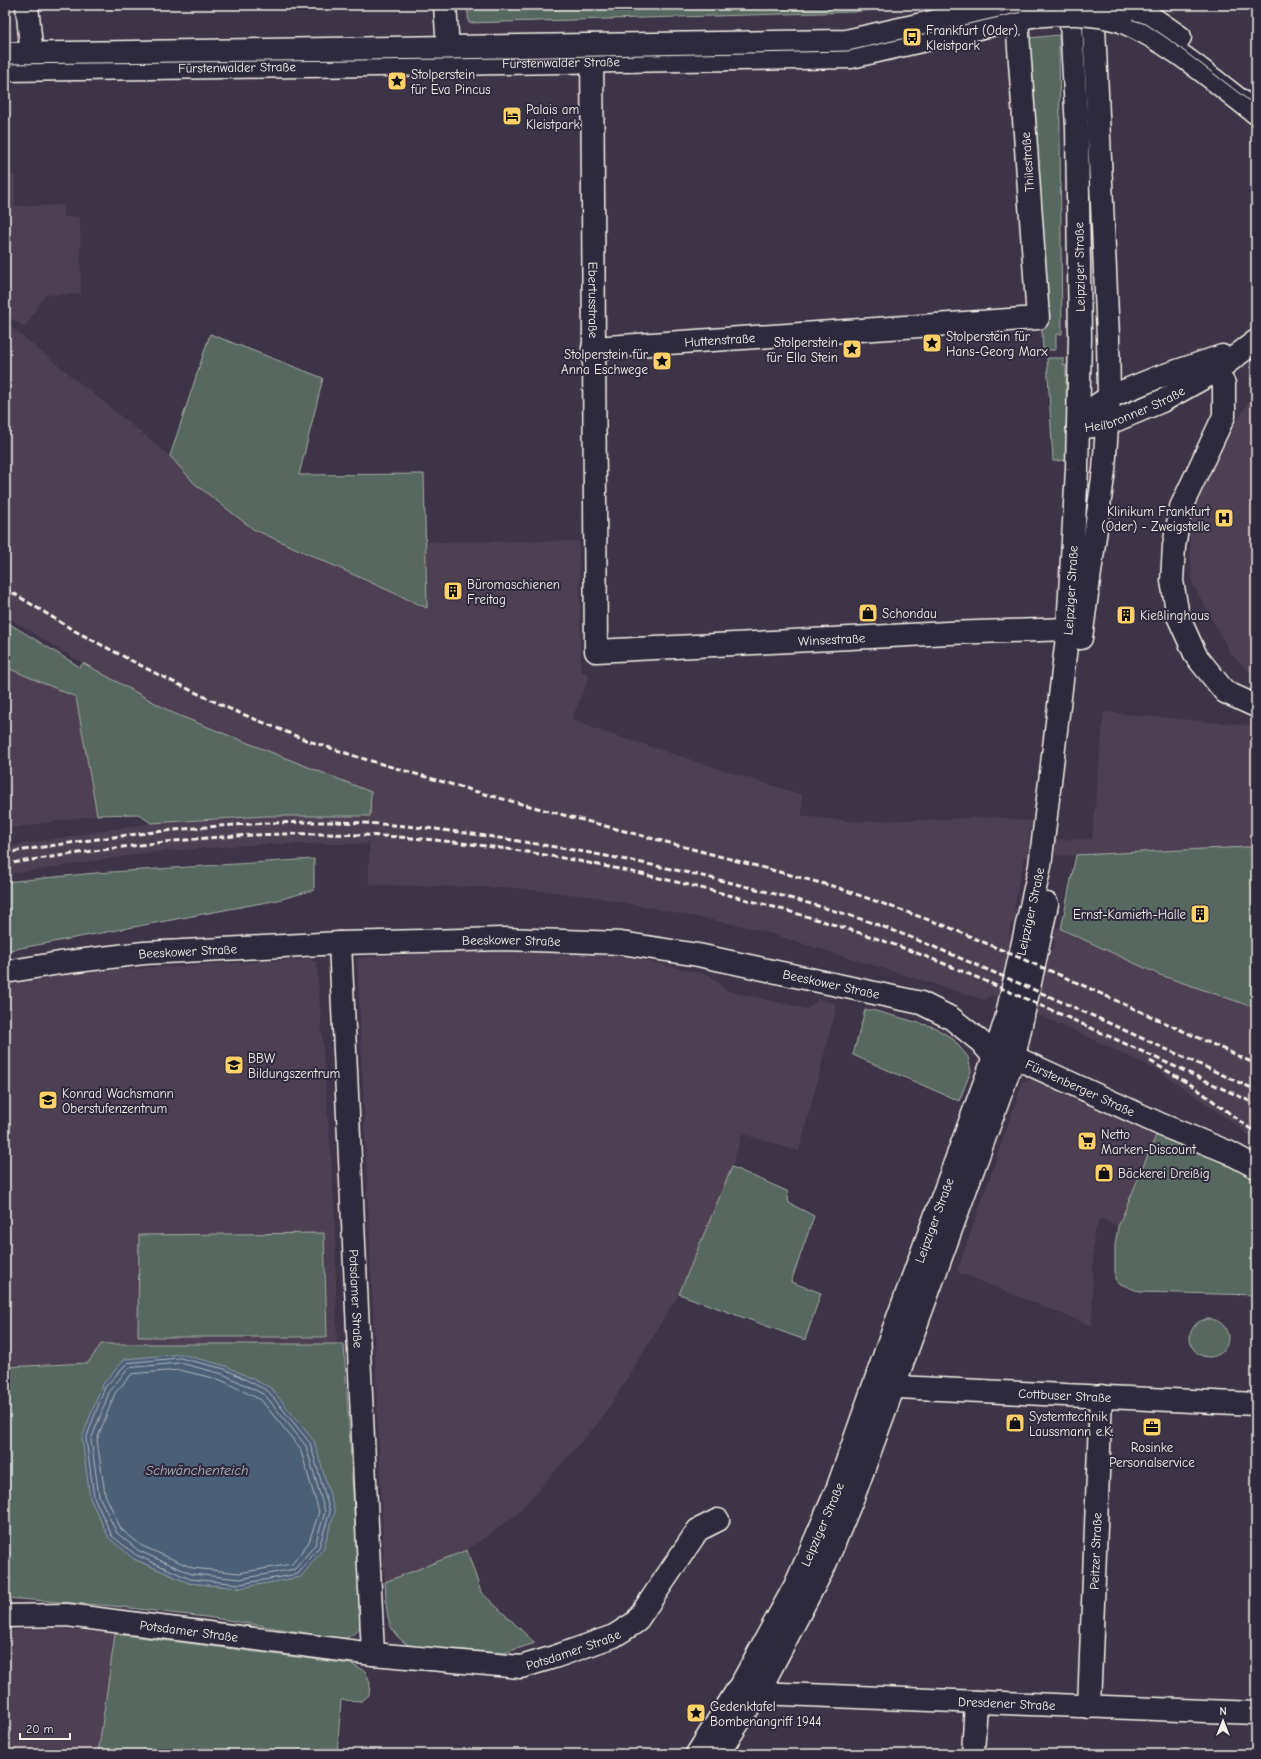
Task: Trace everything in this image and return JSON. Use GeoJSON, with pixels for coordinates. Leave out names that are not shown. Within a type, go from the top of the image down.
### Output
{"type":"FeatureCollection","features":[{"type":"Feature","properties":{"kind":"street"},"geometry":{"type":"LineString","coordinates":[[27,5],[33,62]]}},
{"type":"Feature","properties":{"kind":"street"},"geometry":{"type":"LineString","coordinates":[[445,5],[448,56]]}},
{"type":"Feature","properties":{"kind":"street","name":"Leipziger Straße"},"geometry":{"type":"LineString","coordinates":[[1004,1057],[1006,1019],[1040,866],[1068,629],[1078,428],[1080,337],[1077,128],[1070,5]]}},
{"type":"Feature","properties":{"kind":"street","name":"Leipziger Straße"},"geometry":{"type":"LineString","coordinates":[[697,1754],[743,1681],[795,1586],[883,1387],[911,1341],[1004,1057],[1055,865],[1083,614],[1104,470],[1108,424],[1108,337],[1093,5]]}},
{"type":"Feature","properties":{"kind":"street","name":"Fürstenwalder Straße"},"geometry":{"type":"LineString","coordinates":[[5,70],[33,62],[592,54],[851,57],[1018,11],[1104,16],[1121,11],[1150,17]]}},
{"type":"Feature","properties":{"kind":"street","name":"Thilestraße"},"geometry":{"type":"LineString","coordinates":[[1018,11],[1038,318]]}},
{"type":"Feature","properties":{"kind":"street"},"geometry":{"type":"LineString","coordinates":[[1150,17],[1256,94]]}},
{"type":"Feature","properties":{"kind":"street"},"geometry":{"type":"LineString","coordinates":[[1150,17],[1162,42],[1192,63],[1256,114]]}},
{"type":"Feature","properties":{"kind":"street","name":"Fürstenwalder Straße"},"geometry":{"type":"LineString","coordinates":[[5,54],[33,62]]}},
{"type":"Feature","properties":{"kind":"street","name":"Ebertusstraße"},"geometry":{"type":"LineString","coordinates":[[592,54],[596,651]]}},
{"type":"Feature","properties":{"kind":"street","name":"Huttenstraße"},"geometry":{"type":"LineString","coordinates":[[593,348],[1038,318]]}},
{"type":"Feature","properties":{"kind":"street","name":"Heilbronner Straße"},"geometry":{"type":"LineString","coordinates":[[1078,428],[1093,408],[1109,397],[1156,378],[1250,345]]}},
{"type":"Feature","properties":{"kind":"street","name":"Heilbronner Straße"},"geometry":{"type":"LineString","coordinates":[[1078,428],[1108,424],[1162,401],[1216,371],[1250,345]]}},
{"type":"Feature","properties":{"kind":"street"},"geometry":{"type":"LineString","coordinates":[[1216,371],[1224,384],[1224,416],[1181,507],[1174,546],[1172,581],[1178,616],[1196,656],[1226,692],[1256,706]]}},
{"type":"Feature","properties":{"kind":"street","name":"Winsestraße"},"geometry":{"type":"LineString","coordinates":[[596,651],[948,633],[1068,629]]}},
{"type":"Feature","properties":{"kind":"street","name":"Beeskower Straße"},"geometry":{"type":"LineString","coordinates":[[5,972],[60,963],[144,953],[340,943],[504,939],[621,943],[698,955],[921,1004],[951,1018],[981,1042],[1004,1057]]}},
{"type":"Feature","properties":{"kind":"street","name":"Potsdamer Straße"},"geometry":{"type":"LineString","coordinates":[[340,943],[373,1654]]}},
{"type":"Feature","properties":{"kind":"street","name":"Fürstenberger Straße"},"geometry":{"type":"LineString","coordinates":[[1004,1057],[1228,1152],[1256,1166]]}},
{"type":"Feature","properties":{"kind":"street","name":"Leipziger Straße"},"geometry":{"type":"LineString","coordinates":[[718,1754],[758,1693],[824,1568],[854,1494],[883,1387]]}},
{"type":"Feature","properties":{"kind":"street","name":"Cottbuser Straße"},"geometry":{"type":"LineString","coordinates":[[883,1387],[1256,1404]]}},
{"type":"Feature","properties":{"kind":"street","name":"Peitzer Straße"},"geometry":{"type":"LineString","coordinates":[[1089,1707],[1101,1396]]}},
{"type":"Feature","properties":{"kind":"street","name":"Potsdamer Straße"},"geometry":{"type":"LineString","coordinates":[[5,1616],[67,1615],[373,1654],[521,1667],[554,1658],[614,1636],[636,1622],[698,1530],[718,1520]]}},
{"type":"Feature","properties":{"kind":"street","name":"Dresdener Straße"},"geometry":{"type":"LineString","coordinates":[[758,1693],[1256,1713]]}},
{"type":"Feature","properties":{"kind":"street"},"geometry":{"type":"LineString","coordinates":[[974,1754],[976,1702]]}},
{"type":"Feature","properties":{"kind":"shaded area"},"geometry":{"type":"Polygon","coordinates":[[[5,175],[15,175],[15,206],[63,205],[63,217],[80,217],[81,294],[45,295],[25,327],[5,315],[5,175]]]}},
{"type":"Feature","properties":{"kind":"shaded area"},"geometry":{"type":"Polygon","coordinates":[[[5,322],[170,456],[195,484],[253,529],[426,608],[426,542],[579,541],[581,671],[590,675],[572,719],[595,729],[802,795],[802,816],[856,822],[995,817],[1032,821],[1028,840],[1092,839],[1104,712],[1256,726],[1256,848],[1024,857],[1014,908],[1160,975],[1256,1008],[1256,1141],[1225,1117],[1159,1071],[1084,1035],[992,995],[985,1000],[752,928],[595,897],[517,888],[369,885],[369,833],[368,844],[265,844],[152,852],[5,875],[5,847],[151,823],[266,816],[370,816],[176,715],[60,650],[5,615],[5,322]],[[1011,923],[1009,933],[1052,951],[1055,940],[1011,923]]]}},
{"type":"Feature","properties":{"kind":"shaded area","name":"Klinikum Frankfurt (Oder) - Zweigstelle"},"geometry":{"type":"Polygon","coordinates":[[[1256,390],[1256,678],[1231,654],[1192,583],[1190,536],[1195,500],[1217,453],[1256,390]]]}},
{"type":"Feature","properties":{"kind":"shaded area"},"geometry":{"type":"Polygon","coordinates":[[[5,667],[76,697],[97,815],[5,829],[5,667]]]}},
{"type":"Feature","properties":{"kind":"shaded area"},"geometry":{"type":"Polygon","coordinates":[[[491,949],[605,952],[710,975],[725,990],[807,1009],[819,999],[835,1003],[835,1013],[799,1151],[742,1134],[732,1167],[679,1294],[598,1423],[516,1515],[467,1550],[385,1582],[357,958],[491,949]]]}},
{"type":"Feature","properties":{"kind":"shaded area"},"geometry":{"type":"Polygon","coordinates":[[[310,959],[317,963],[335,1215],[337,1344],[101,1344],[88,1363],[5,1367],[5,985],[93,971],[310,959]]]}},
{"type":"Feature","properties":{"kind":"shaded area"},"geometry":{"type":"Polygon","coordinates":[[[1031,1079],[1157,1133],[1118,1227],[1100,1218],[1094,1233],[1092,1326],[957,1272],[1023,1081],[1031,1079]]]}},
{"type":"Feature","properties":{"kind":"shaded area"},"geometry":{"type":"Polygon","coordinates":[[[47,1626],[115,1634],[98,1754],[5,1754],[5,1632],[47,1626]]]}},
{"type":"Feature","properties":{"kind":"green space"},"geometry":{"type":"Polygon","coordinates":[[[467,5],[903,5],[854,12],[469,23],[467,5]]]}},
{"type":"Feature","properties":{"kind":"green space"},"geometry":{"type":"Polygon","coordinates":[[[1059,35],[1062,334],[1056,334],[1056,350],[1043,350],[1026,41],[1029,38],[1059,35]]]}},
{"type":"Feature","properties":{"kind":"green space"},"geometry":{"type":"Polygon","coordinates":[[[210,334],[323,378],[299,475],[424,474],[427,608],[253,529],[195,484],[170,456],[210,334]]]}},
{"type":"Feature","properties":{"kind":"green space"},"geometry":{"type":"Polygon","coordinates":[[[1047,358],[1063,358],[1063,365],[1066,365],[1067,460],[1053,461],[1047,358]]]}},
{"type":"Feature","properties":{"kind":"green space"},"geometry":{"type":"Polygon","coordinates":[[[5,621],[80,667],[83,663],[175,714],[371,792],[370,816],[266,816],[151,823],[138,814],[97,815],[76,697],[5,667],[5,621]]]}},
{"type":"Feature","properties":{"kind":"green space"},"geometry":{"type":"Polygon","coordinates":[[[1247,847],[1256,848],[1256,1008],[1160,975],[1061,929],[1076,855],[1247,847]]]}},
{"type":"Feature","properties":{"kind":"green space"},"geometry":{"type":"Polygon","coordinates":[[[314,859],[314,890],[278,900],[5,951],[5,882],[95,873],[314,859]]]}},
{"type":"Feature","properties":{"kind":"green space"},"geometry":{"type":"Polygon","coordinates":[[[865,1010],[872,1010],[934,1027],[953,1039],[968,1057],[971,1071],[959,1101],[853,1055],[865,1010]]]}},
{"type":"Feature","properties":{"kind":"green space"},"geometry":{"type":"Polygon","coordinates":[[[1157,1133],[1242,1171],[1256,1180],[1256,1295],[1140,1292],[1118,1283],[1115,1279],[1115,1245],[1118,1227],[1157,1133]]]}},
{"type":"Feature","properties":{"kind":"green space"},"geometry":{"type":"Polygon","coordinates":[[[732,1167],[787,1191],[789,1203],[814,1216],[791,1282],[821,1293],[805,1340],[679,1294],[732,1167]]]}},
{"type":"Feature","properties":{"kind":"green space"},"geometry":{"type":"Polygon","coordinates":[[[324,1233],[327,1337],[138,1337],[139,1235],[324,1233]]]}},
{"type":"Feature","properties":{"kind":"green space"},"geometry":{"type":"Polygon","coordinates":[[[1205,1319],[1213,1319],[1223,1324],[1227,1331],[1227,1345],[1223,1352],[1213,1357],[1205,1357],[1195,1352],[1193,1349],[1190,1342],[1190,1334],[1195,1324],[1198,1322],[1205,1319]]]}},
{"type":"Feature","properties":{"kind":"green space"},"geometry":{"type":"Polygon","coordinates":[[[101,1344],[344,1344],[361,1625],[355,1632],[343,1639],[214,1618],[113,1606],[5,1598],[5,1367],[88,1363],[101,1344]],[[134,1559],[189,1583],[240,1588],[134,1559]]]}},
{"type":"Feature","properties":{"kind":"green space"},"geometry":{"type":"Polygon","coordinates":[[[467,1550],[481,1592],[535,1643],[504,1653],[410,1646],[395,1634],[388,1619],[385,1582],[467,1550]]]}},
{"type":"Feature","properties":{"kind":"green space"},"geometry":{"type":"Polygon","coordinates":[[[115,1634],[351,1664],[365,1671],[370,1682],[369,1695],[362,1701],[341,1700],[337,1754],[98,1754],[115,1634]]]}},
{"type":"Feature","properties":{"kind":"water","name":"Schwänchenteich"},"geometry":{"type":"Polygon","coordinates":[[[181,1354],[226,1366],[271,1388],[314,1441],[335,1512],[323,1549],[301,1577],[240,1588],[189,1583],[134,1559],[109,1538],[90,1498],[82,1438],[102,1385],[125,1359],[181,1354]]]}},
{"type":"Feature","properties":{"kind":"tram line"},"geometry":{"type":"LineString","coordinates":[[5,64],[449,59],[848,51],[1017,13],[1065,7],[1101,10],[1146,24],[1167,38],[1256,106]]}},
{"type":"Feature","properties":{"kind":"railway"},"geometry":{"type":"LineString","coordinates":[[5,588],[73,630],[159,675],[230,709],[306,740],[361,758],[488,795],[836,887],[946,926],[1062,976],[1256,1064]]}},
{"type":"Feature","properties":{"kind":"railway"},"geometry":{"type":"LineString","coordinates":[[5,853],[84,841],[203,827],[243,824],[348,822],[399,825],[499,838],[654,865],[782,896],[882,926],[1022,984],[1256,1090]]}},
{"type":"Feature","properties":{"kind":"railway"},"geometry":{"type":"LineString","coordinates":[[5,864],[84,852],[203,838],[283,834],[323,834],[370,835],[465,843],[558,857],[605,866],[754,902],[839,926],[894,945],[940,962],[1009,991],[1256,1104]]}},
{"type":"Feature","properties":{"kind":"railway"},"geometry":{"type":"LineString","coordinates":[[1150,1061],[1193,1086],[1256,1133]]}},
{"type":"Feature","properties":{"kind":"place","name":"Frankfurt (Oder), Kleistpark"},"geometry":{"type":"Point","coordinates":[912,37]}},
{"type":"Feature","properties":{"kind":"place","name":"Stolperstein für Eva Pincus"},"geometry":{"type":"Point","coordinates":[397,81]}},
{"type":"Feature","properties":{"kind":"place","name":"Palais am Kleistpark"},"geometry":{"type":"Point","coordinates":[512,116]}},
{"type":"Feature","properties":{"kind":"place","name":"Stolperstein für Hans-Georg Marx"},"geometry":{"type":"Point","coordinates":[932,343]}},
{"type":"Feature","properties":{"kind":"place","name":"Stolperstein für Ella Stein"},"geometry":{"type":"Point","coordinates":[852,349]}},
{"type":"Feature","properties":{"kind":"place","name":"Stolperstein für Anna Eschwege"},"geometry":{"type":"Point","coordinates":[662,361]}},
{"type":"Feature","properties":{"kind":"place","name":"Klinikum Frankfurt (Oder) - Zweigstelle"},"geometry":{"type":"Point","coordinates":[1224,518]}},
{"type":"Feature","properties":{"kind":"place","name":"Büromaschienen Freitag"},"geometry":{"type":"Point","coordinates":[453,591]}},
{"type":"Feature","properties":{"kind":"place","name":"Schondau"},"geometry":{"type":"Point","coordinates":[868,613]}},
{"type":"Feature","properties":{"kind":"place","name":"Kießlinghaus"},"geometry":{"type":"Point","coordinates":[1126,615]}},
{"type":"Feature","properties":{"kind":"place","name":"Ernst-Kamieth-Halle"},"geometry":{"type":"Point","coordinates":[1200,914]}},
{"type":"Feature","properties":{"kind":"place","name":"BBW Bildungszentrum"},"geometry":{"type":"Point","coordinates":[234,1065]}},
{"type":"Feature","properties":{"kind":"place","name":"Konrad Wachsmann Oberstufenzentrum"},"geometry":{"type":"Point","coordinates":[48,1100]}},
{"type":"Feature","properties":{"kind":"place","name":"Netto Marken-Discount"},"geometry":{"type":"Point","coordinates":[1087,1141]}},
{"type":"Feature","properties":{"kind":"place","name":"Bäckerei Dreißig"},"geometry":{"type":"Point","coordinates":[1104,1173]}},
{"type":"Feature","properties":{"kind":"place","name":"Systemtechnik Laussmann e.K."},"geometry":{"type":"Point","coordinates":[1015,1423]}},
{"type":"Feature","properties":{"kind":"place","name":"Rosinke Personalservice"},"geometry":{"type":"Point","coordinates":[1152,1427]}},
{"type":"Feature","properties":{"kind":"place","name":"Gedenktafel Bombenangriff 1944"},"geometry":{"type":"Point","coordinates":[696,1713]}}]}
